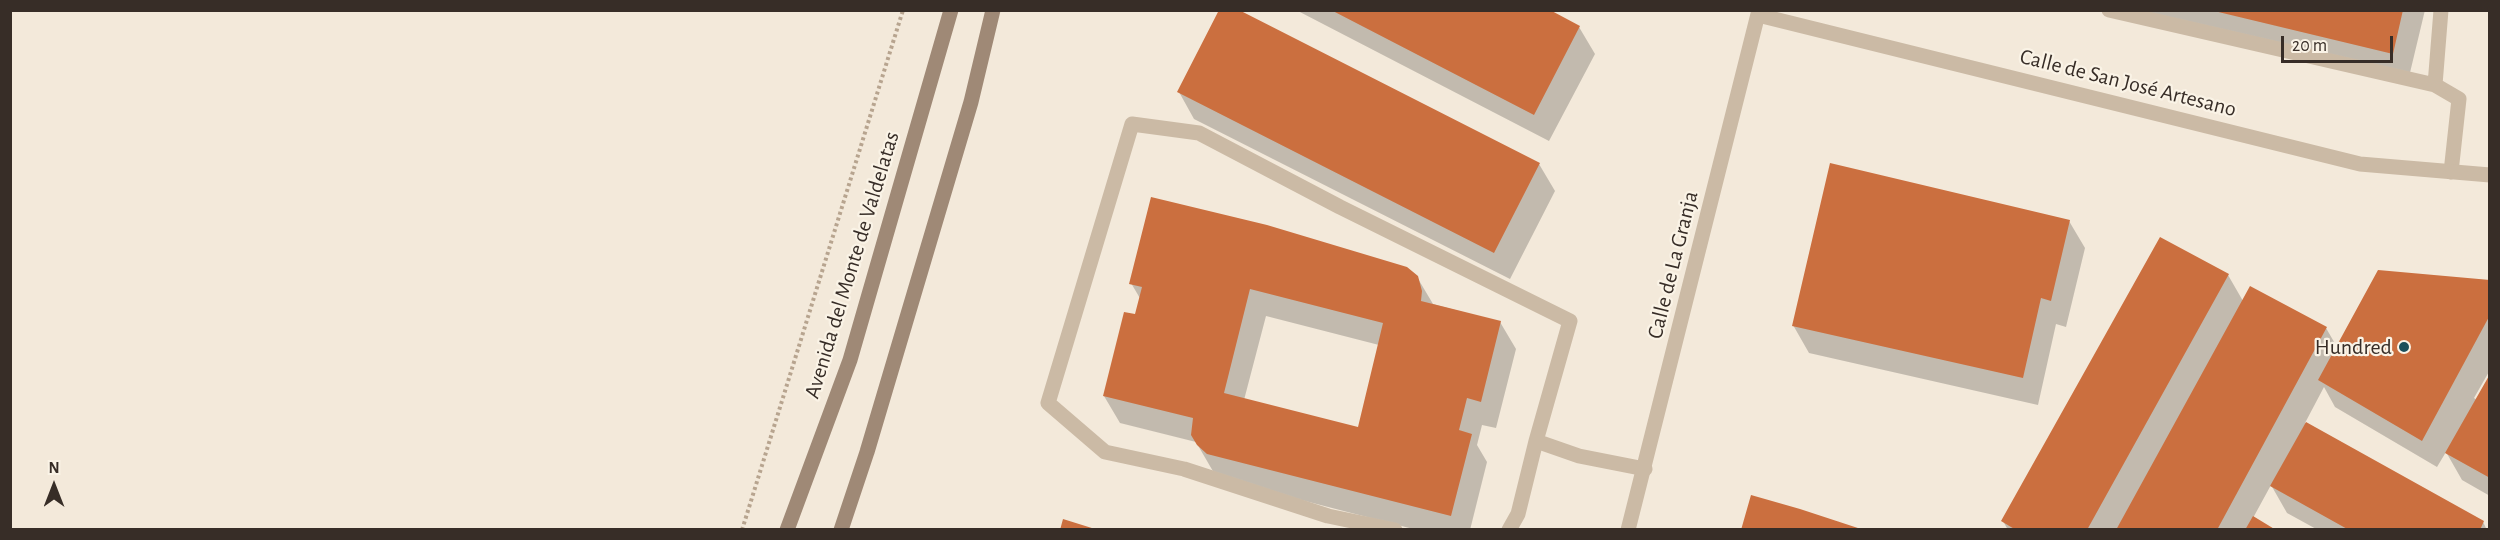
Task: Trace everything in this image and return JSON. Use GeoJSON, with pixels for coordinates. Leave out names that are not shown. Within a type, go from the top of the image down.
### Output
{"type":"FeatureCollection","features":[{"type":"Feature","properties":{"kind":"street","name":"Avenida del Monte de Valdelatas"},"geometry":{"type":"LineString","coordinates":[[787,530],[850,360],[951,10]]}},
{"type":"Feature","properties":{"kind":"street"},"geometry":{"type":"LineString","coordinates":[[841,530],[867,452],[967,113],[993,10]]}},
{"type":"Feature","properties":{"kind":"street"},"geometry":{"type":"LineString","coordinates":[[2109,10],[2435,85],[2459,99],[2451,172]]}},
{"type":"Feature","properties":{"kind":"street"},"geometry":{"type":"LineString","coordinates":[[2435,85],[2441,10]]}},
{"type":"Feature","properties":{"kind":"street","name":"Calle de San José Artesano"},"geometry":{"type":"LineString","coordinates":[[1759,13],[2360,164],[2490,175]]}},
{"type":"Feature","properties":{"kind":"street","name":"Calle de La Granja"},"geometry":{"type":"LineString","coordinates":[[1628,530],[1759,13]]}},
{"type":"Feature","properties":{"kind":"street"},"geometry":{"type":"LineString","coordinates":[[1395,530],[1328,516],[1184,469],[1105,452],[1048,404],[1132,124],[1199,133],[1340,207],[1570,321],[1518,514],[1509,530]]}},
{"type":"Feature","properties":{"kind":"street"},"geometry":{"type":"LineString","coordinates":[[1536,441],[1579,456],[1645,469]]}},
{"type":"Feature","properties":{"kind":"path"},"geometry":{"type":"LineString","coordinates":[[742,530],[903,10]]}},
{"type":"Feature","properties":{"kind":"building"},"geometry":{"type":"Polygon","coordinates":[[[1219,10],[1239,10],[1540,163],[1494,253],[1177,92],[1219,10]]]}},
{"type":"Feature","properties":{"kind":"building"},"geometry":{"type":"Polygon","coordinates":[[[1331,10],[1550,10],[1580,26],[1534,115],[1331,10]]]}},
{"type":"Feature","properties":{"kind":"building"},"geometry":{"type":"Polygon","coordinates":[[[2210,10],[2403,10],[2393,54],[2210,10]]]}},
{"type":"Feature","properties":{"kind":"building"},"geometry":{"type":"Polygon","coordinates":[[[1830,163],[2070,220],[2051,301],[2041,298],[2023,378],[1792,326],[1830,163]]]}},
{"type":"Feature","properties":{"kind":"building"},"geometry":{"type":"Polygon","coordinates":[[[1151,197],[1267,225],[1407,267],[1418,276],[1422,291],[1421,301],[1501,321],[1481,402],[1467,398],[1459,430],[1472,434],[1451,516],[1207,454],[1197,445],[1191,435],[1193,418],[1103,396],[1124,312],[1135,314],[1142,287],[1129,284],[1151,197]],[[1250,289],[1224,393],[1358,427],[1383,323],[1250,289]]]}},
{"type":"Feature","properties":{"kind":"building"},"geometry":{"type":"Polygon","coordinates":[[[2160,237],[2229,274],[2087,530],[2016,530],[2001,521],[2160,237]]]}},
{"type":"Feature","properties":{"kind":"building","name":"Hundred"},"geometry":{"type":"Polygon","coordinates":[[[2378,270],[2490,280],[2490,315],[2422,441],[2318,380],[2378,270]]]}},
{"type":"Feature","properties":{"kind":"building"},"geometry":{"type":"Polygon","coordinates":[[[2250,286],[2327,327],[2217,530],[2116,530],[2250,286]]]}},
{"type":"Feature","properties":{"kind":"building"},"geometry":{"type":"Polygon","coordinates":[[[2490,374],[2490,478],[2445,453],[2490,374]]]}},
{"type":"Feature","properties":{"kind":"building"},"geometry":{"type":"Polygon","coordinates":[[[2306,422],[2484,521],[2480,530],[2349,530],[2270,486],[2306,422]]]}},
{"type":"Feature","properties":{"kind":"building"},"geometry":{"type":"Polygon","coordinates":[[[1751,495],[1800,509],[1864,530],[1741,530],[1751,495]]]}},
{"type":"Feature","properties":{"kind":"building"},"geometry":{"type":"Polygon","coordinates":[[[2253,516],[2276,530],[2245,530],[2253,516]]]}},
{"type":"Feature","properties":{"kind":"building"},"geometry":{"type":"Polygon","coordinates":[[[1063,519],[1095,529],[1095,530],[1060,530],[1063,519]]]}},
{"type":"Feature","properties":{"kind":"place","name":"Hundred"},"geometry":{"type":"Point","coordinates":[2404,347]}}]}
